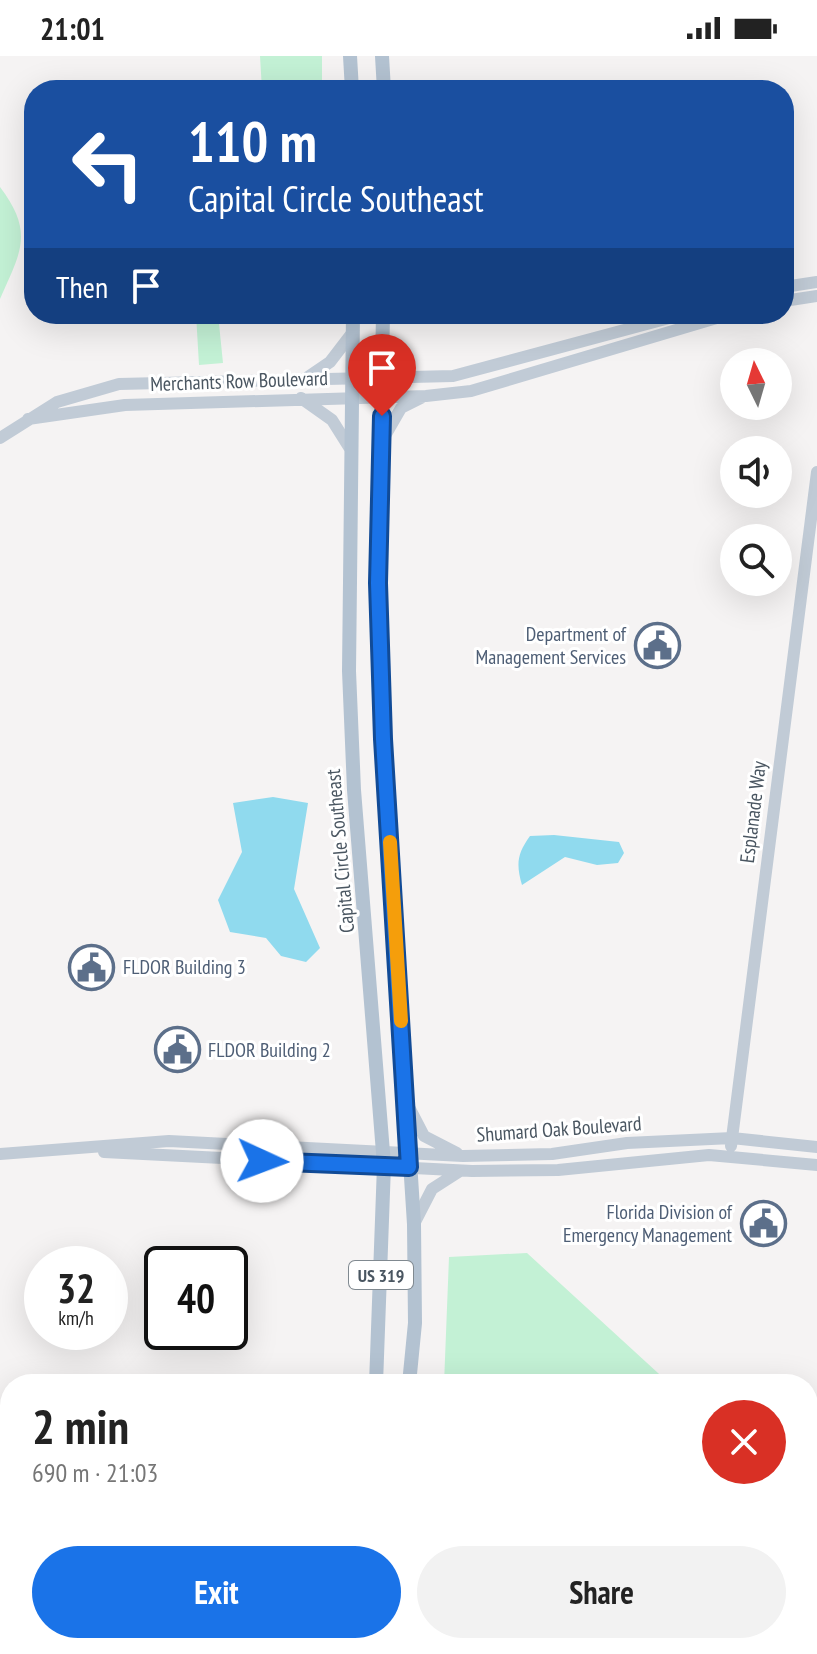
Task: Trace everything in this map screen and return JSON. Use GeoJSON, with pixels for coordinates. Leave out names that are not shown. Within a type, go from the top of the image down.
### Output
{"type":"FeatureCollection","features":[{"type":"Feature","properties":{"kind":"main road"},"geometry":{"type":"LineString","coordinates":[[350,56],[351,80]]}},
{"type":"Feature","properties":{"kind":"main road"},"geometry":{"type":"LineString","coordinates":[[382,56],[383,80]]}},
{"type":"Feature","properties":{"kind":"main road","name":"Capital Circle Southeast"},"geometry":{"type":"LineString","coordinates":[[353,324],[347,599],[354,790],[384,1158],[376,1374]]}},
{"type":"Feature","properties":{"kind":"main road","name":"US 319"},"geometry":{"type":"LineString","coordinates":[[383,324],[378,583],[383,739],[414,1224],[415,1323],[410,1374]]}},
{"type":"Feature","properties":{"kind":"street"},"geometry":{"type":"LineString","coordinates":[[794,285],[817,282]]}},
{"type":"Feature","properties":{"kind":"street"},"geometry":{"type":"LineString","coordinates":[[794,299],[817,296]]}},
{"type":"Feature","properties":{"kind":"street","name":"Merchants Row Boulevard"},"geometry":{"type":"LineString","coordinates":[[0,438],[57,402],[119,384],[453,376],[649,324]]}},
{"type":"Feature","properties":{"kind":"street","name":"Merchants Row Boulevard"},"geometry":{"type":"LineString","coordinates":[[28,419],[125,405],[426,396],[471,391],[697,324]]}},
{"type":"Feature","properties":{"kind":"street"},"geometry":{"type":"LineString","coordinates":[[306,378],[333,360],[353,332]]}},
{"type":"Feature","properties":{"kind":"street"},"geometry":{"type":"LineString","coordinates":[[567,347],[573,362]]}},
{"type":"Feature","properties":{"kind":"street"},"geometry":{"type":"LineString","coordinates":[[382,441],[401,408],[426,396]]}},
{"type":"Feature","properties":{"kind":"street"},"geometry":{"type":"LineString","coordinates":[[301,398],[332,420],[349,447]]}},
{"type":"Feature","properties":{"kind":"street","name":"Esplanade Way"},"geometry":{"type":"LineString","coordinates":[[731,1157],[817,472]]}},
{"type":"Feature","properties":{"kind":"street"},"geometry":{"type":"LineString","coordinates":[[407,1103],[424,1136],[463,1156]]}},
{"type":"Feature","properties":{"kind":"street","name":"Shumard Oak Boulevard"},"geometry":{"type":"LineString","coordinates":[[409,1160],[552,1154],[627,1143],[732,1138],[817,1147]]}},
{"type":"Feature","properties":{"kind":"street","name":"Shumard Oak Boulevard"},"geometry":{"type":"LineString","coordinates":[[0,1154],[169,1141],[409,1160],[460,1171],[558,1170],[685,1157],[731,1157],[817,1165]]}},
{"type":"Feature","properties":{"kind":"street"},"geometry":{"type":"LineString","coordinates":[[627,1143],[630,1163]]}},
{"type":"Feature","properties":{"kind":"street"},"geometry":{"type":"LineString","coordinates":[[414,1224],[432,1189],[460,1171]]}},
{"type":"Feature","properties":{"kind":"green space"},"geometry":{"type":"Polygon","coordinates":[[[260,56],[322,56],[322,80],[261,80],[260,56]]]}},
{"type":"Feature","properties":{"kind":"green space"},"geometry":{"type":"Polygon","coordinates":[[[0,187],[18,217],[21,243],[0,299],[0,187]]]}},
{"type":"Feature","properties":{"kind":"green space"},"geometry":{"type":"Polygon","coordinates":[[[197,324],[219,324],[223,363],[199,365],[197,324]]]}},
{"type":"Feature","properties":{"kind":"green space"},"geometry":{"type":"Polygon","coordinates":[[[527,1253],[659,1374],[444,1374],[449,1257],[527,1253]]]}},
{"type":"Feature","properties":{"kind":"water"},"geometry":{"type":"Polygon","coordinates":[[[273,797],[308,803],[294,889],[320,948],[306,962],[281,956],[266,938],[230,932],[218,900],[242,852],[233,803],[273,797]]]}},
{"type":"Feature","properties":{"kind":"water"},"geometry":{"type":"Polygon","coordinates":[[[554,835],[619,842],[624,853],[618,863],[597,865],[565,857],[522,885],[519,859],[526,842],[530,836],[554,835]]]}},
{"type":"Feature","properties":{"kind":"slow traffic"},"geometry":{"type":"LineString","coordinates":[[390,842],[401,1021]]}},
{"type":"Feature","properties":{"kind":"place","name":"Department of Management Services"},"geometry":{"type":"Point","coordinates":[657,646]}},
{"type":"Feature","properties":{"kind":"place","name":"FLDOR Building 3"},"geometry":{"type":"Point","coordinates":[92,967]}},
{"type":"Feature","properties":{"kind":"place","name":"FLDOR Building 2"},"geometry":{"type":"Point","coordinates":[177,1050]}},
{"type":"Feature","properties":{"kind":"place","name":"Florida Division of Emergency Management"},"geometry":{"type":"Point","coordinates":[763,1224]}},
{"type":"Feature","properties":{"kind":"route"},"geometry":{"type":"LineString","coordinates":[[262,1161],[409,1167],[383,739],[378,583],[382,416]]}}]}
